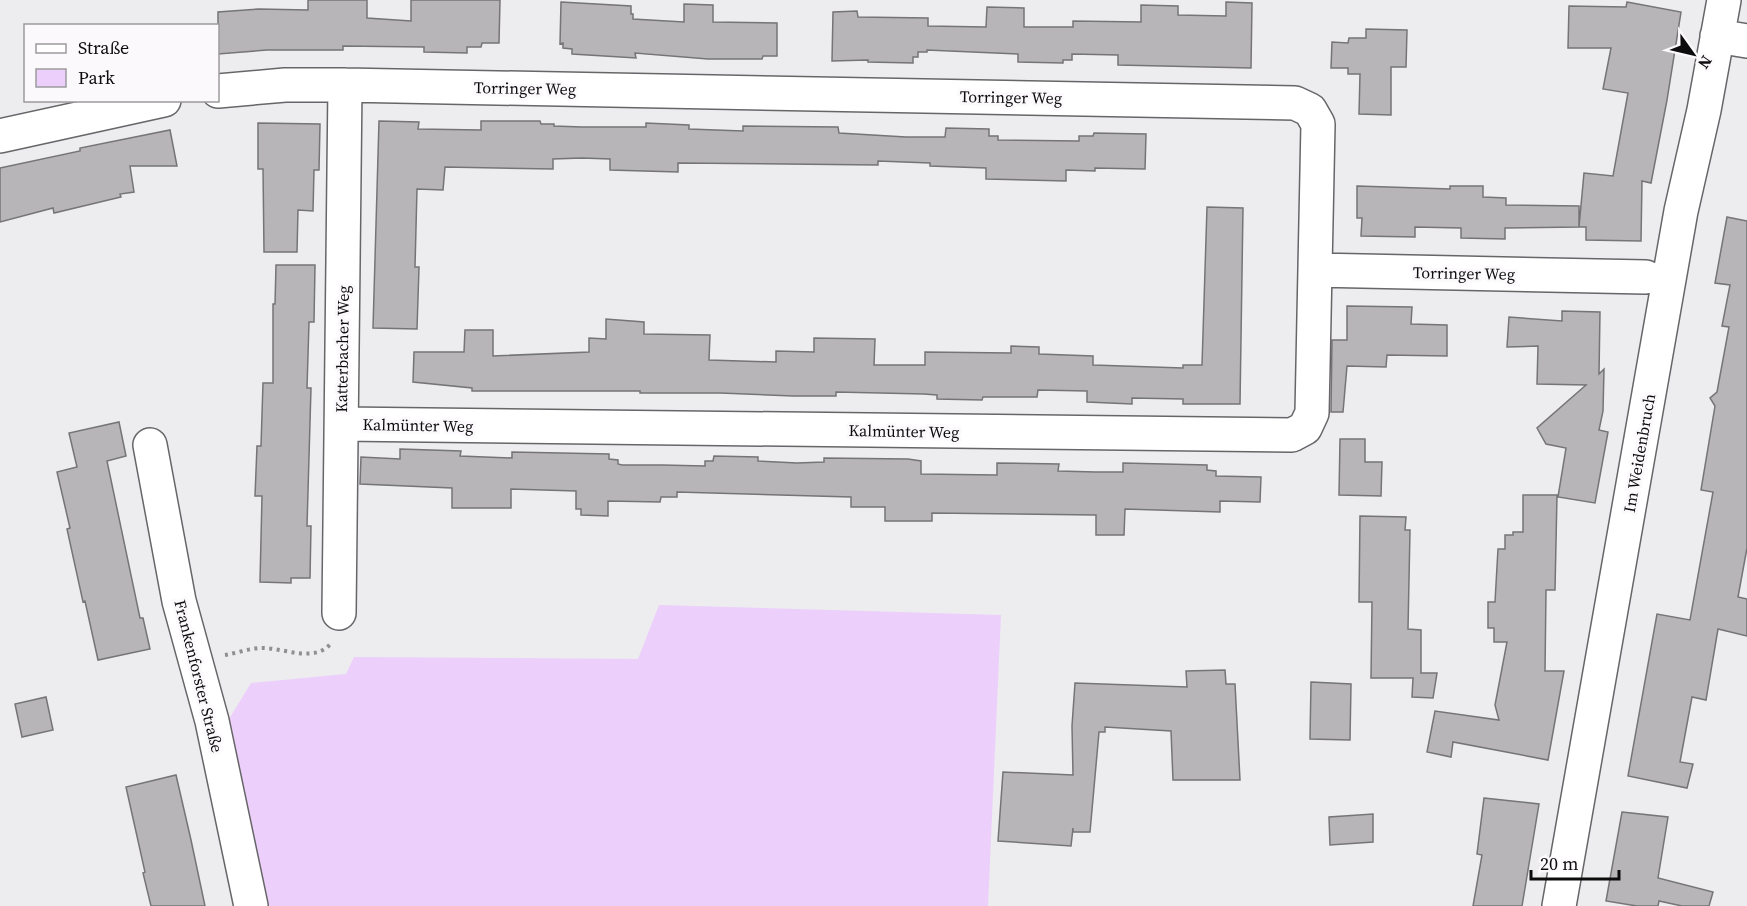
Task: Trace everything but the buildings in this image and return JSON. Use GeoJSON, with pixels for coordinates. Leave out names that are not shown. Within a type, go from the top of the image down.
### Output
{"type":"FeatureCollection","features":[{"type":"Feature","properties":{"kind":"street","name":"Im Weidenbruch"},"geometry":{"type":"LineString","coordinates":[[1559,906],[1682,211],[1732,38],[1724,0]]}},
{"type":"Feature","properties":{"kind":"street","name":"Torringer Weg"},"geometry":{"type":"LineString","coordinates":[[219,91],[285,85],[345,85],[1295,103],[1310,110],[1318,124],[1315,270],[1646,277]]}},
{"type":"Feature","properties":{"kind":"street","name":"Katterbacher Weg"},"geometry":{"type":"LineString","coordinates":[[339,613],[345,85]]}},
{"type":"Feature","properties":{"kind":"street"},"geometry":{"type":"LineString","coordinates":[[0,136],[155,102]]}},
{"type":"Feature","properties":{"kind":"street","name":"Kalmünter Weg"},"geometry":{"type":"LineString","coordinates":[[342,424],[1292,435],[1305,428],[1312,413],[1315,270]]}},
{"type":"Feature","properties":{"kind":"street","name":"Frankenforster Straße"},"geometry":{"type":"LineString","coordinates":[[150,445],[179,601],[212,721],[251,906]]}},
{"type":"Feature","properties":{"kind":"path"},"geometry":{"type":"LineString","coordinates":[[195,660],[261,648],[313,654],[325,650],[336,632],[339,613]]}},
{"type":"Feature","properties":{"kind":"green space"},"geometry":{"type":"Polygon","coordinates":[[[659,605],[1001,615],[988,906],[266,906],[229,719],[251,683],[346,674],[354,657],[638,659],[659,605]]]}}]}
